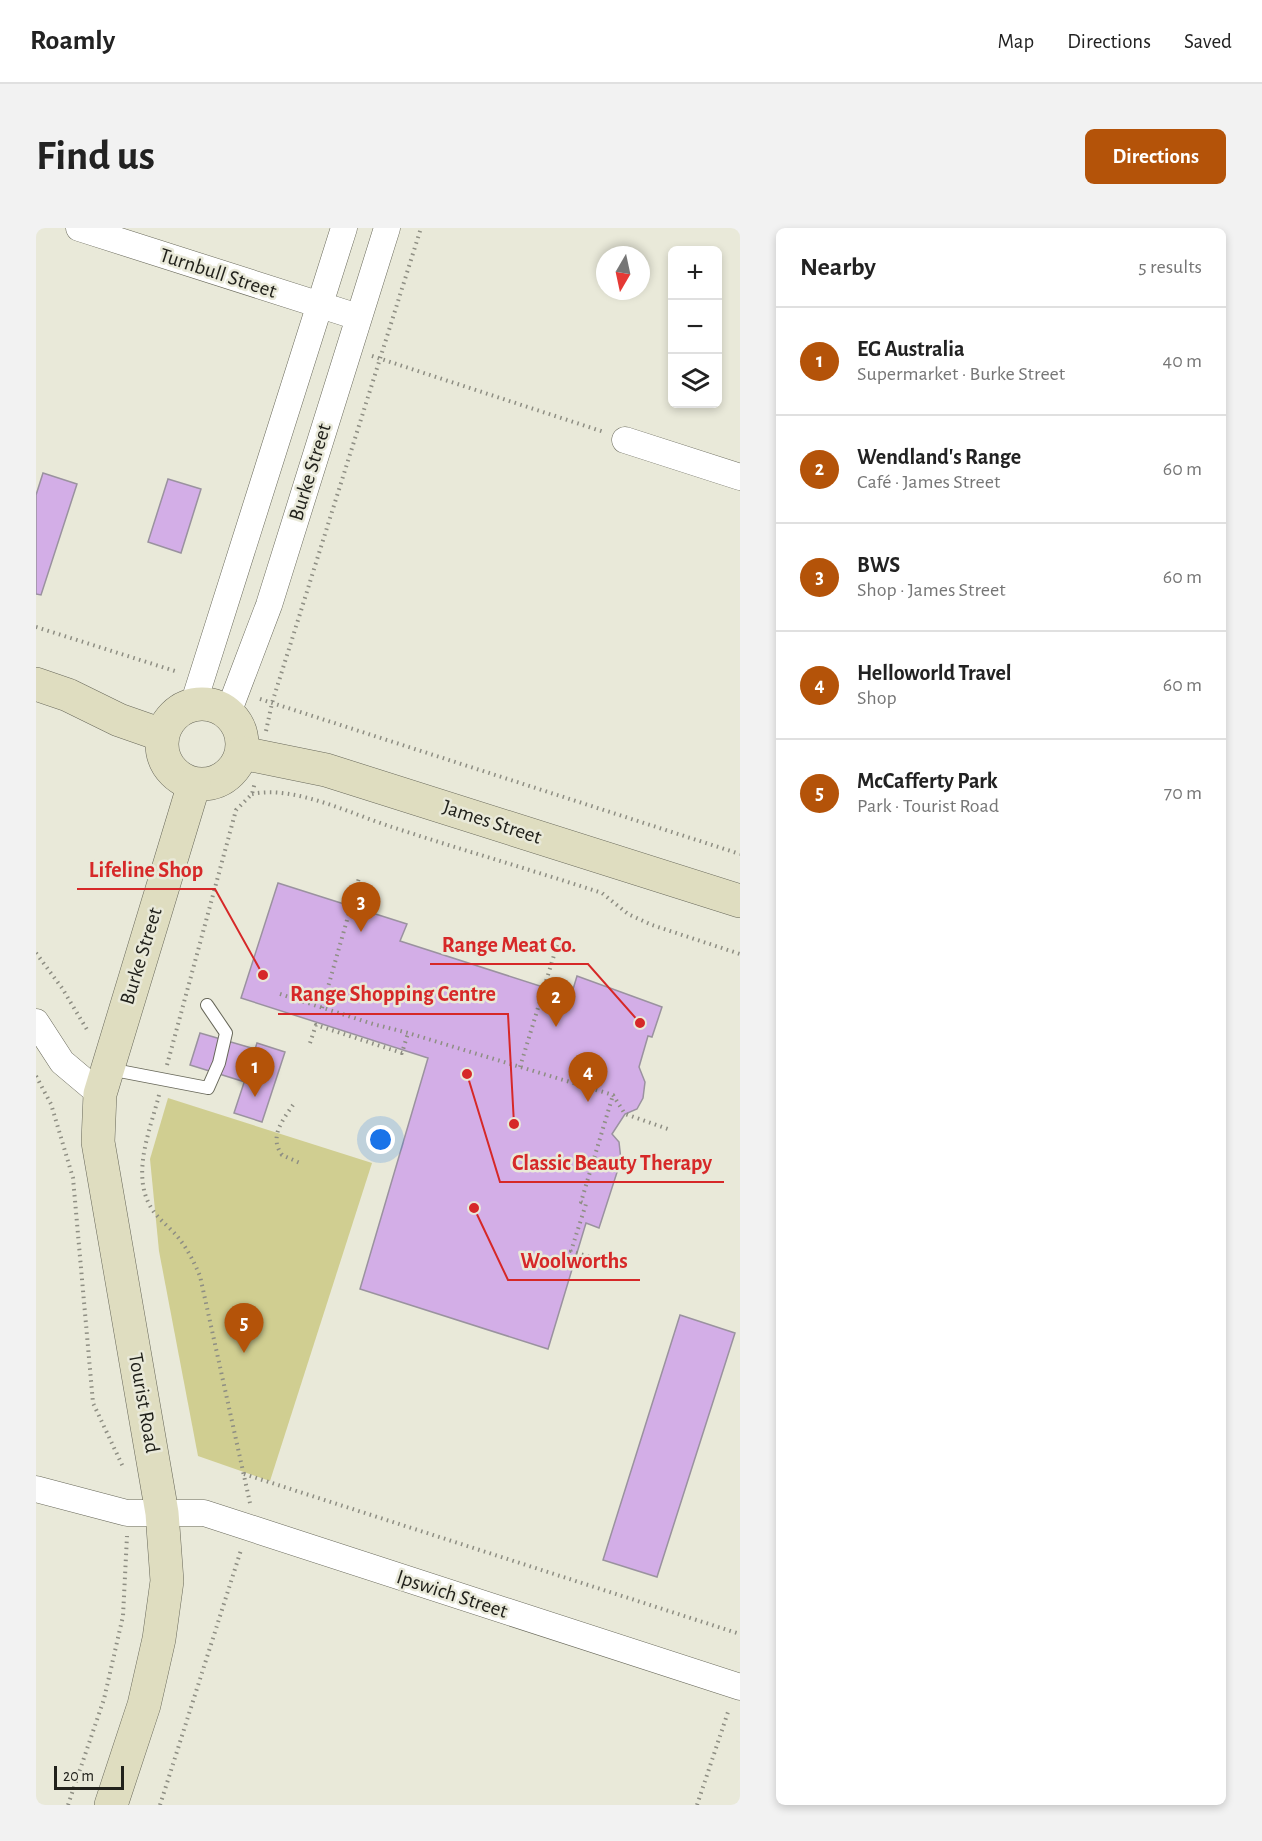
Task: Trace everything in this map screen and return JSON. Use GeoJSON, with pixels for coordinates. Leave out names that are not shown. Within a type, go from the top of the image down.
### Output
{"type":"FeatureCollection","features":[{"type":"Feature","properties":{"kind":"street","name":"Turnbull Street"},"geometry":{"type":"LineString","coordinates":[[79,228],[358,316]]}},
{"type":"Feature","properties":{"kind":"street","name":"Burke Street"},"geometry":{"type":"LineString","coordinates":[[197,692],[345,228]]}},
{"type":"Feature","properties":{"kind":"street","name":"Burke Street"},"geometry":{"type":"LineString","coordinates":[[232,702],[269,605],[387,228]]}},
{"type":"Feature","properties":{"kind":"street"},"geometry":{"type":"LineString","coordinates":[[625,440],[740,477]]}},
{"type":"Feature","properties":{"kind":"street"},"geometry":{"type":"LineString","coordinates":[[36,684],[68,695],[119,720],[162,735]]}},
{"type":"Feature","properties":{"kind":"street"},"geometry":{"type":"LineString","coordinates":[[197,692],[211,705],[232,702],[240,731],[242,753],[233,769],[219,781],[207,785],[181,780],[164,760],[161,747],[162,735],[167,723],[197,692]]}},
{"type":"Feature","properties":{"kind":"street","name":"James Street"},"geometry":{"type":"LineString","coordinates":[[242,753],[326,770],[740,901]]}},
{"type":"Feature","properties":{"kind":"street","name":"Burke Street"},"geometry":{"type":"LineString","coordinates":[[104,1082],[194,784]]}},
{"type":"Feature","properties":{"kind":"street"},"geometry":{"type":"LineString","coordinates":[[36,1022],[62,1062],[104,1082]]}},
{"type":"Feature","properties":{"kind":"street","name":"Tourist Road"},"geometry":{"type":"LineString","coordinates":[[104,1082],[98,1142],[162,1513],[167,1581],[159,1639],[144,1705],[111,1805]]}},
{"type":"Feature","properties":{"kind":"street","name":"Ipswich Street"},"geometry":{"type":"LineString","coordinates":[[36,1489],[127,1513],[204,1513],[735,1696]]}},
{"type":"Feature","properties":{"kind":"lane"},"geometry":{"type":"LineString","coordinates":[[104,1082],[208,1088],[219,1063],[226,1033],[207,1005]]}},
{"type":"Feature","properties":{"kind":"path"},"geometry":{"type":"LineString","coordinates":[[272,703],[421,228]]}},
{"type":"Feature","properties":{"kind":"path"},"geometry":{"type":"LineString","coordinates":[[348,348],[625,440]]}},
{"type":"Feature","properties":{"kind":"path"},"geometry":{"type":"LineString","coordinates":[[36,627],[197,692]]}},
{"type":"Feature","properties":{"kind":"path"},"geometry":{"type":"LineString","coordinates":[[232,702],[272,703],[740,854]]}},
{"type":"Feature","properties":{"kind":"path"},"geometry":{"type":"LineString","coordinates":[[252,794],[266,791],[283,792],[602,892],[636,918],[740,954]]}},
{"type":"Feature","properties":{"kind":"path"},"geometry":{"type":"LineString","coordinates":[[322,1008],[359,878]]}},
{"type":"Feature","properties":{"kind":"path"},"geometry":{"type":"LineString","coordinates":[[520,1067],[558,942]]}},
{"type":"Feature","properties":{"kind":"path"},"geometry":{"type":"LineString","coordinates":[[36,953],[62,988],[92,1037]]}},
{"type":"Feature","properties":{"kind":"path"},"geometry":{"type":"LineString","coordinates":[[280,994],[613,1095],[625,1114],[671,1130]]}},
{"type":"Feature","properties":{"kind":"path"},"geometry":{"type":"LineString","coordinates":[[310,1043],[316,1025],[402,1053],[408,1033]]}},
{"type":"Feature","properties":{"kind":"path"},"geometry":{"type":"LineString","coordinates":[[36,1076],[51,1104],[73,1178],[93,1403],[124,1471]]}},
{"type":"Feature","properties":{"kind":"path"},"geometry":{"type":"LineString","coordinates":[[606,1262],[571,1251],[586,1204],[581,1202],[613,1095]]}},
{"type":"Feature","properties":{"kind":"path"},"geometry":{"type":"LineString","coordinates":[[292,1105],[280,1123],[276,1140],[282,1155],[300,1163]]}},
{"type":"Feature","properties":{"kind":"path"},"geometry":{"type":"LineString","coordinates":[[244,1474],[740,1634]]}},
{"type":"Feature","properties":{"kind":"path"},"geometry":{"type":"LineString","coordinates":[[68,1805],[104,1699],[123,1616],[127,1513]]}},
{"type":"Feature","properties":{"kind":"path"},"geometry":{"type":"LineString","coordinates":[[160,1805],[241,1550]]}},
{"type":"Feature","properties":{"kind":"path"},"geometry":{"type":"LineString","coordinates":[[697,1805],[735,1696]]}},
{"type":"Feature","properties":{"kind":"shaded area"},"geometry":{"type":"Polygon","coordinates":[[[168,1098],[372,1163],[270,1481],[198,1456],[159,1251],[150,1159],[168,1098]]]}},
{"type":"Feature","properties":{"kind":"building"},"geometry":{"type":"Polygon","coordinates":[[[43,473],[77,484],[41,595],[36,594],[36,495],[43,473]]]}},
{"type":"Feature","properties":{"kind":"building"},"geometry":{"type":"Polygon","coordinates":[[[168,479],[201,489],[181,553],[148,542],[168,479]]]}},
{"type":"Feature","properties":{"kind":"building"},"geometry":{"type":"Polygon","coordinates":[[[278,883],[407,924],[400,941],[571,996],[577,976],[662,1007],[652,1037],[648,1036],[639,1067],[645,1082],[643,1098],[637,1109],[625,1114],[612,1134],[619,1142],[621,1160],[599,1228],[586,1223],[548,1349],[360,1289],[428,1058],[241,998],[278,883]]]}},
{"type":"Feature","properties":{"kind":"building"},"geometry":{"type":"Polygon","coordinates":[[[200,1033],[255,1049],[245,1082],[190,1065],[200,1033]]]}},
{"type":"Feature","properties":{"kind":"building"},"geometry":{"type":"Polygon","coordinates":[[[257,1043],[285,1052],[262,1122],[234,1113],[257,1043]]]}},
{"type":"Feature","properties":{"kind":"building"},"geometry":{"type":"Polygon","coordinates":[[[680,1315],[735,1333],[657,1577],[603,1560],[680,1315]]]}},
{"type":"Feature","properties":{"kind":"place","name":"BWS"},"geometry":{"type":"Point","coordinates":[361,932]}},
{"type":"Feature","properties":{"kind":"place","name":"Lifeline Shop"},"geometry":{"type":"Point","coordinates":[263,975]}},
{"type":"Feature","properties":{"kind":"place","name":"Range Meat Co."},"geometry":{"type":"Point","coordinates":[640,1023]}},
{"type":"Feature","properties":{"kind":"place","name":"Wendland's Range"},"geometry":{"type":"Point","coordinates":[556,1027]}},
{"type":"Feature","properties":{"kind":"place","name":"Classic Beauty Therapy"},"geometry":{"type":"Point","coordinates":[467,1074]}},
{"type":"Feature","properties":{"kind":"place","name":"EG Australia"},"geometry":{"type":"Point","coordinates":[255,1097]}},
{"type":"Feature","properties":{"kind":"place","name":"Helloworld Travel"},"geometry":{"type":"Point","coordinates":[588,1102]}},
{"type":"Feature","properties":{"kind":"place","name":"Range Shopping Centre"},"geometry":{"type":"Point","coordinates":[514,1124]}},
{"type":"Feature","properties":{"kind":"place","name":"Woolworths"},"geometry":{"type":"Point","coordinates":[474,1208]}},
{"type":"Feature","properties":{"kind":"place","name":"McCafferty Park"},"geometry":{"type":"Point","coordinates":[244,1353]}}]}
